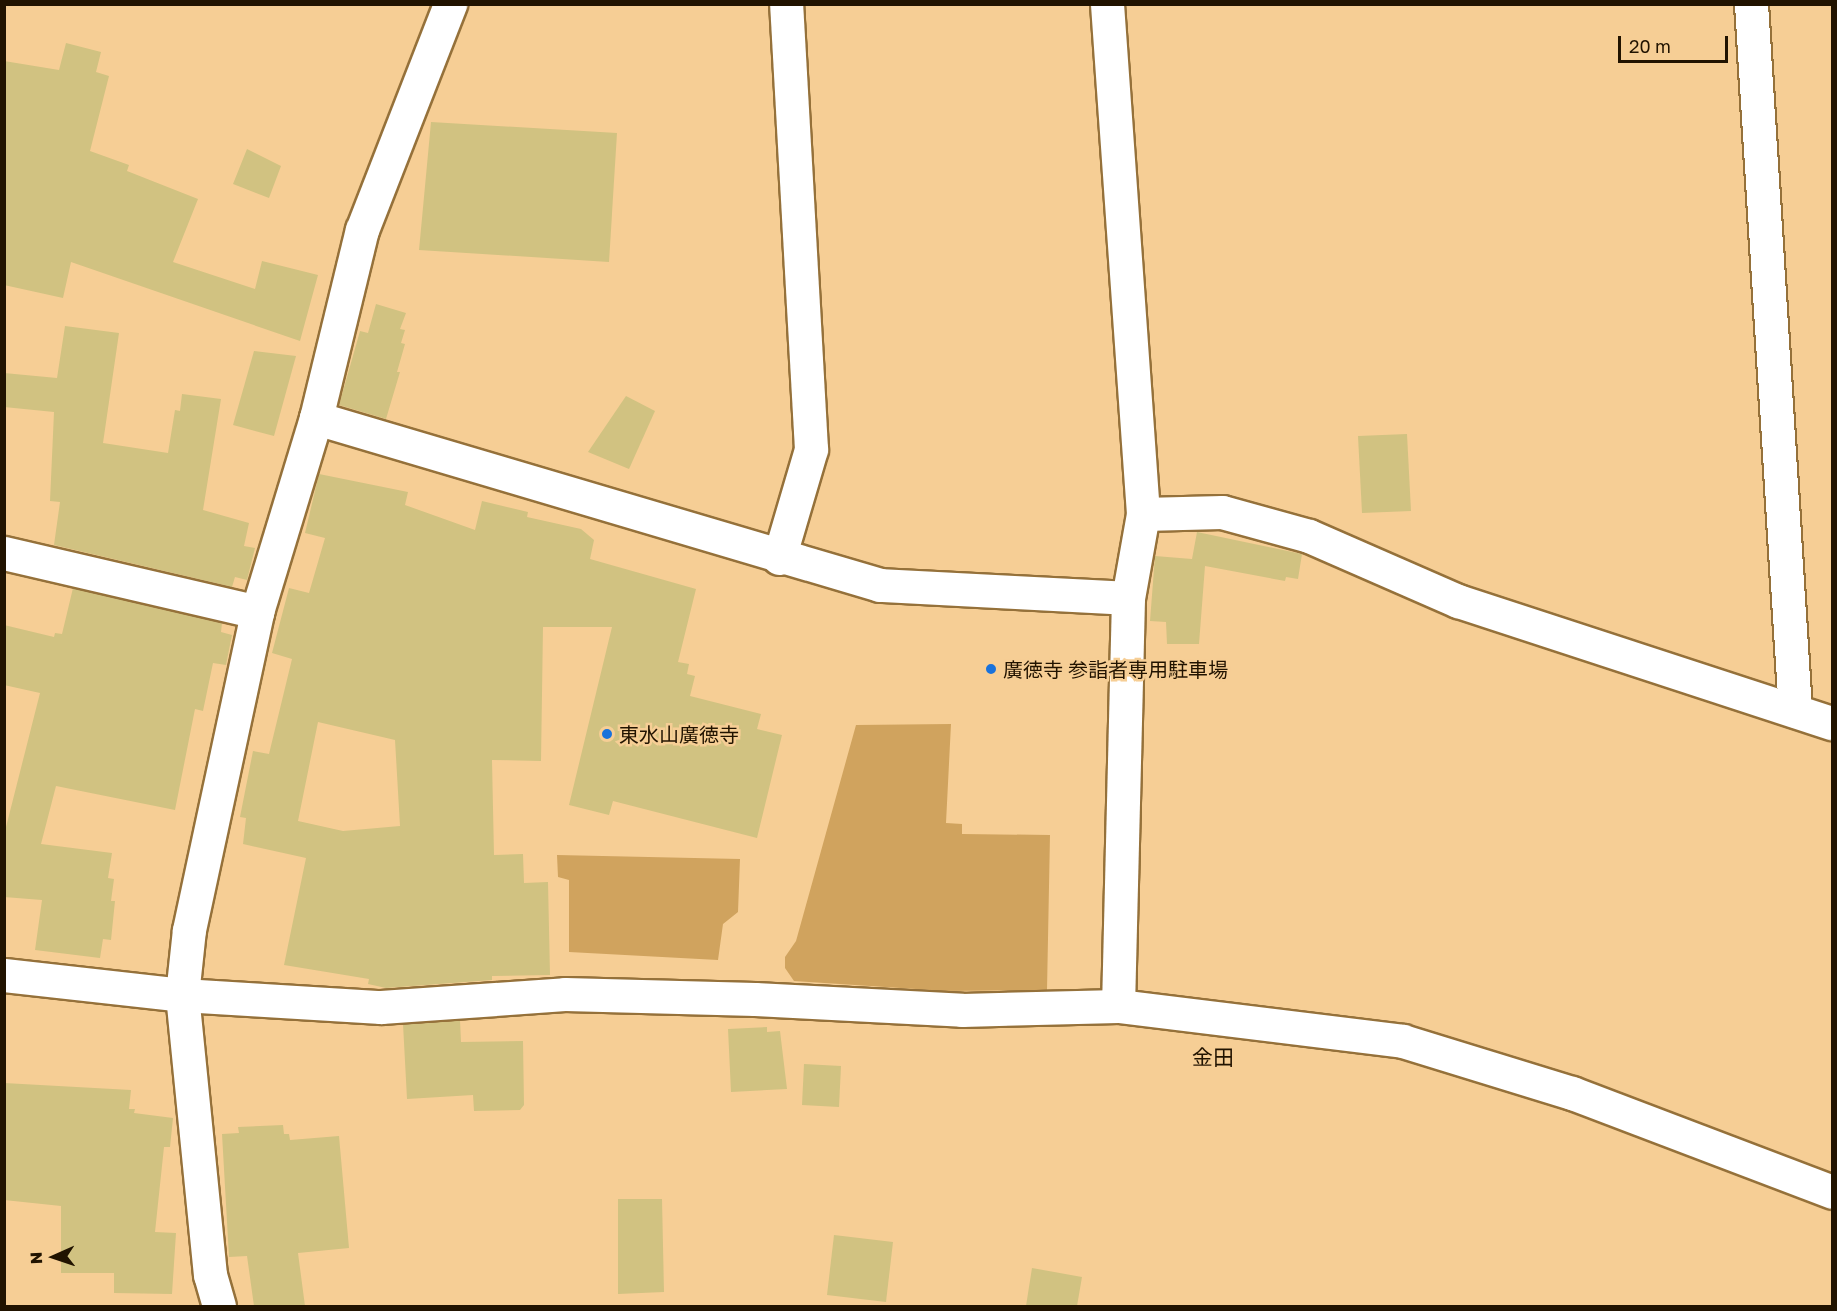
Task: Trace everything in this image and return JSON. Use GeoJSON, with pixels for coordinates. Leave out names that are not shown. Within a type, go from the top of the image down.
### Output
{"type":"FeatureCollection","features":[{"type":"Feature","properties":{"kind":"street"},"geometry":{"type":"LineString","coordinates":[[219,1306],[210,1275],[182,994],[189,930],[257,612],[316,418],[362,230],[450,4]]}},
{"type":"Feature","properties":{"kind":"street"},"geometry":{"type":"LineString","coordinates":[[779,558],[811,449],[786,4]]}},
{"type":"Feature","properties":{"kind":"street"},"geometry":{"type":"LineString","coordinates":[[1107,4],[1143,514],[1128,598],[1118,1006]]}},
{"type":"Feature","properties":{"kind":"street"},"geometry":{"type":"LineString","coordinates":[[1751,4],[1795,711]]}},
{"type":"Feature","properties":{"kind":"street"},"geometry":{"type":"LineString","coordinates":[[316,418],[779,558],[880,585],[1128,598]]}},
{"type":"Feature","properties":{"kind":"street"},"geometry":{"type":"LineString","coordinates":[[1143,514],[1222,512],[1309,536],[1458,601],[1833,723]]}},
{"type":"Feature","properties":{"kind":"street"},"geometry":{"type":"LineString","coordinates":[[4,552],[257,612]]}},
{"type":"Feature","properties":{"kind":"street"},"geometry":{"type":"LineString","coordinates":[[4,975],[182,994],[381,1008],[565,994],[755,999],[962,1010],[1118,1006],[1403,1041],[1572,1093],[1833,1192]]}},
{"type":"Feature","properties":{"kind":"shaded area"},"geometry":{"type":"Polygon","coordinates":[[[951,724],[946,823],[962,824],[962,834],[1050,835],[1047,990],[946,991],[794,981],[785,968],[785,957],[796,941],[856,725],[951,724]]]}},
{"type":"Feature","properties":{"kind":"shaded area"},"geometry":{"type":"Polygon","coordinates":[[[557,855],[740,859],[738,912],[723,924],[718,960],[569,952],[569,880],[558,877],[557,855]]]}},
{"type":"Feature","properties":{"kind":"building"},"geometry":{"type":"Polygon","coordinates":[[[66,43],[101,52],[96,72],[109,76],[90,151],[129,165],[127,171],[198,199],[173,262],[255,289],[262,261],[318,275],[300,341],[71,262],[63,298],[4,285],[4,61],[59,70],[66,43]]]}},
{"type":"Feature","properties":{"kind":"building"},"geometry":{"type":"Polygon","coordinates":[[[431,122],[617,133],[609,262],[419,250],[431,122]]]}},
{"type":"Feature","properties":{"kind":"building"},"geometry":{"type":"Polygon","coordinates":[[[247,149],[281,166],[269,198],[233,184],[247,149]]]}},
{"type":"Feature","properties":{"kind":"building"},"geometry":{"type":"Polygon","coordinates":[[[376,304],[406,313],[400,329],[405,330],[401,343],[405,344],[397,372],[400,372],[386,419],[339,405],[360,331],[368,333],[376,304]]]}},
{"type":"Feature","properties":{"kind":"building"},"geometry":{"type":"Polygon","coordinates":[[[65,326],[119,333],[103,443],[168,453],[175,410],[180,411],[182,394],[221,399],[203,510],[249,523],[244,546],[255,548],[247,580],[235,577],[232,587],[54,545],[60,502],[50,501],[54,412],[4,407],[4,373],[57,378],[65,326]]]}},
{"type":"Feature","properties":{"kind":"building"},"geometry":{"type":"Polygon","coordinates":[[[254,351],[296,356],[274,436],[233,425],[254,351]]]}},
{"type":"Feature","properties":{"kind":"building"},"geometry":{"type":"Polygon","coordinates":[[[626,396],[655,411],[629,469],[588,452],[626,396]]]}},
{"type":"Feature","properties":{"kind":"building"},"geometry":{"type":"Polygon","coordinates":[[[1407,434],[1411,511],[1362,513],[1358,436],[1407,434]]]}},
{"type":"Feature","properties":{"kind":"building"},"geometry":{"type":"Polygon","coordinates":[[[319,474],[408,492],[405,505],[475,530],[482,501],[528,512],[527,517],[581,529],[594,540],[590,559],[696,589],[678,662],[689,664],[687,674],[695,676],[690,696],[761,714],[757,729],[782,735],[757,838],[613,801],[609,815],[569,805],[612,627],[543,627],[541,761],[492,760],[494,855],[523,854],[524,883],[548,882],[550,975],[492,976],[492,980],[386,988],[368,984],[369,979],[284,965],[306,858],[243,844],[246,818],[240,817],[253,751],[269,754],[292,659],[272,653],[289,588],[309,593],[325,538],[305,533],[319,474]],[[318,722],[298,821],[343,831],[400,826],[395,740],[318,722]]]}},
{"type":"Feature","properties":{"kind":"building"},"geometry":{"type":"Polygon","coordinates":[[[1197,532],[1302,554],[1298,579],[1286,577],[1285,581],[1205,566],[1199,644],[1167,644],[1166,622],[1150,621],[1155,556],[1192,559],[1197,532]]]}},
{"type":"Feature","properties":{"kind":"building"},"geometry":{"type":"Polygon","coordinates":[[[73,588],[222,623],[221,632],[232,635],[226,665],[213,663],[203,711],[195,709],[175,810],[56,786],[41,844],[112,853],[108,878],[114,879],[111,901],[115,901],[111,940],[103,939],[100,958],[35,950],[42,900],[4,897],[4,835],[40,693],[4,685],[4,625],[54,637],[55,633],[62,634],[73,588]]]}},
{"type":"Feature","properties":{"kind":"building"},"geometry":{"type":"Polygon","coordinates":[[[460,1020],[461,1042],[523,1041],[524,1105],[520,1110],[474,1111],[473,1095],[407,1099],[403,1024],[460,1020]]]}},
{"type":"Feature","properties":{"kind":"building"},"geometry":{"type":"Polygon","coordinates":[[[767,1027],[767,1032],[780,1031],[787,1089],[731,1092],[728,1029],[767,1027]]]}},
{"type":"Feature","properties":{"kind":"building"},"geometry":{"type":"Polygon","coordinates":[[[804,1064],[841,1066],[839,1107],[802,1105],[804,1064]]]}},
{"type":"Feature","properties":{"kind":"building"},"geometry":{"type":"Polygon","coordinates":[[[4,1083],[131,1090],[129,1109],[135,1109],[134,1113],[173,1118],[170,1147],[164,1147],[155,1232],[176,1233],[172,1294],[114,1293],[114,1273],[61,1273],[61,1206],[4,1200],[4,1083]]]}},
{"type":"Feature","properties":{"kind":"building"},"geometry":{"type":"Polygon","coordinates":[[[283,1125],[284,1134],[289,1134],[290,1140],[339,1136],[349,1248],[298,1253],[305,1306],[254,1306],[247,1256],[229,1257],[222,1134],[239,1133],[238,1127],[283,1125]]]}},
{"type":"Feature","properties":{"kind":"building"},"geometry":{"type":"Polygon","coordinates":[[[618,1199],[662,1199],[664,1292],[618,1294],[618,1199]]]}},
{"type":"Feature","properties":{"kind":"building"},"geometry":{"type":"Polygon","coordinates":[[[834,1235],[893,1242],[886,1302],[827,1295],[834,1235]]]}},
{"type":"Feature","properties":{"kind":"building"},"geometry":{"type":"Polygon","coordinates":[[[1032,1268],[1082,1277],[1077,1306],[1026,1306],[1032,1268]]]}},
{"type":"Feature","properties":{"kind":"place","name":"廣徳寺 参詣者専用駐車場"},"geometry":{"type":"Point","coordinates":[991,669]}},
{"type":"Feature","properties":{"kind":"place","name":"東水山廣徳寺"},"geometry":{"type":"Point","coordinates":[607,734]}},
{"type":"Feature","properties":{"kind":"district","name":"金田"},"geometry":{"type":"Point","coordinates":[1213,1057]}}]}
